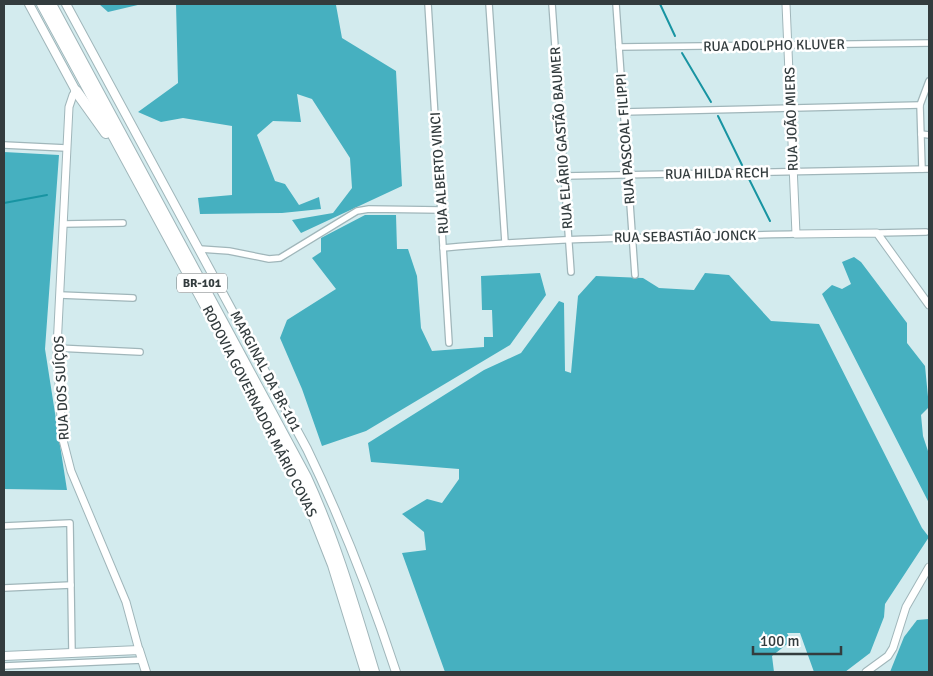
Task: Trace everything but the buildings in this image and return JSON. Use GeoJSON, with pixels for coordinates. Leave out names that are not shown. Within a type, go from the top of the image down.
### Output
{"type":"FeatureCollection","features":[{"type":"Feature","properties":{"kind":"highway","name":"RODOVIA GOVERNADOR MÁRIO COVAS"},"geometry":{"type":"LineString","coordinates":[[42,4],[134,172],[302,489],[333,566],[366,672]]}},
{"type":"Feature","properties":{"kind":"highway","name":"RODOVIA GOVERNADOR MÁRIO COVAS"},"geometry":{"type":"LineString","coordinates":[[51,4],[306,477],[342,566],[374,672]]}},
{"type":"Feature","properties":{"kind":"highway"},"geometry":{"type":"LineString","coordinates":[[76,91],[134,172]]}},
{"type":"Feature","properties":{"kind":"main road"},"geometry":{"type":"LineString","coordinates":[[29,4],[76,91]]}},
{"type":"Feature","properties":{"kind":"main road","name":"MARGINAL DA BR-101"},"geometry":{"type":"LineString","coordinates":[[66,4],[200,249],[326,488],[366,586],[396,672]]}},
{"type":"Feature","properties":{"kind":"main road"},"geometry":{"type":"LineString","coordinates":[[4,656],[140,650]]}},
{"type":"Feature","properties":{"kind":"main road","name":"RUA DOS SUÍÇOS"},"geometry":{"type":"LineString","coordinates":[[140,650],[146,672]]}},
{"type":"Feature","properties":{"kind":"street","name":"RUA ALBERTO VINCI"},"geometry":{"type":"LineString","coordinates":[[428,4],[449,343]]}},
{"type":"Feature","properties":{"kind":"street"},"geometry":{"type":"LineString","coordinates":[[489,4],[505,242]]}},
{"type":"Feature","properties":{"kind":"street","name":"RUA ELÁRIO GASTÃO BAUMER"},"geometry":{"type":"LineString","coordinates":[[552,4],[571,272]]}},
{"type":"Feature","properties":{"kind":"street","name":"RUA PASCOAL FILIPPI"},"geometry":{"type":"LineString","coordinates":[[616,4],[635,274]]}},
{"type":"Feature","properties":{"kind":"street","name":"RUA JOÃO MIERS"},"geometry":{"type":"LineString","coordinates":[[786,4],[796,234]]}},
{"type":"Feature","properties":{"kind":"street","name":"RUA ADOLPHO KLUVER"},"geometry":{"type":"LineString","coordinates":[[619,47],[929,43]]}},
{"type":"Feature","properties":{"kind":"street"},"geometry":{"type":"LineString","coordinates":[[922,169],[920,105],[929,81]]}},
{"type":"Feature","properties":{"kind":"street","name":"RUA DOS SUÍÇOS"},"geometry":{"type":"LineString","coordinates":[[76,91],[72,95],[68,107],[57,348],[62,436],[68,461],[124,595],[140,650]]}},
{"type":"Feature","properties":{"kind":"street"},"geometry":{"type":"LineString","coordinates":[[623,112],[920,105]]}},
{"type":"Feature","properties":{"kind":"street"},"geometry":{"type":"LineString","coordinates":[[921,134],[929,135]]}},
{"type":"Feature","properties":{"kind":"street"},"geometry":{"type":"LineString","coordinates":[[4,145],[66,148]]}},
{"type":"Feature","properties":{"kind":"street","name":"RUA HILDA RECH"},"geometry":{"type":"LineString","coordinates":[[564,176],[929,169]]}},
{"type":"Feature","properties":{"kind":"street"},"geometry":{"type":"LineString","coordinates":[[200,249],[229,251],[275,259],[288,254],[357,211],[369,209],[441,210]]}},
{"type":"Feature","properties":{"kind":"street"},"geometry":{"type":"LineString","coordinates":[[64,224],[122,223]]}},
{"type":"Feature","properties":{"kind":"street","name":"RUA SEBASTIÃO JONCK"},"geometry":{"type":"LineString","coordinates":[[443,248],[505,242],[568,239],[926,232]]}},
{"type":"Feature","properties":{"kind":"street"},"geometry":{"type":"LineString","coordinates":[[877,233],[929,306]]}},
{"type":"Feature","properties":{"kind":"street"},"geometry":{"type":"LineString","coordinates":[[60,295],[133,298]]}},
{"type":"Feature","properties":{"kind":"street"},"geometry":{"type":"LineString","coordinates":[[57,348],[140,352]]}},
{"type":"Feature","properties":{"kind":"street"},"geometry":{"type":"LineString","coordinates":[[4,526],[70,523],[72,653]]}},
{"type":"Feature","properties":{"kind":"street"},"geometry":{"type":"LineString","coordinates":[[866,672],[888,656],[893,648],[906,607],[929,567]]}},
{"type":"Feature","properties":{"kind":"street"},"geometry":{"type":"LineString","coordinates":[[4,588],[71,585]]}},
{"type":"Feature","properties":{"kind":"street"},"geometry":{"type":"LineString","coordinates":[[4,666],[142,660]]}},
{"type":"Feature","properties":{"kind":"shaded area"},"geometry":{"type":"Polygon","coordinates":[[[99,4],[142,4],[108,12],[99,4]]]}},
{"type":"Feature","properties":{"kind":"shaded area"},"geometry":{"type":"Polygon","coordinates":[[[176,4],[336,5],[342,38],[396,71],[402,186],[301,233],[292,220],[333,213],[352,188],[350,158],[312,99],[297,94],[301,122],[273,121],[257,135],[275,181],[285,184],[299,205],[319,197],[321,209],[282,213],[200,214],[198,198],[232,195],[232,126],[183,118],[161,122],[138,112],[178,83],[176,4]]]}},
{"type":"Feature","properties":{"kind":"shaded area"},"geometry":{"type":"Polygon","coordinates":[[[4,152],[59,155],[45,349],[67,490],[4,489],[4,152]]]}},
{"type":"Feature","properties":{"kind":"shaded area"},"geometry":{"type":"Polygon","coordinates":[[[365,215],[396,215],[397,249],[408,249],[417,276],[421,328],[432,351],[484,347],[484,337],[493,337],[492,310],[482,310],[481,276],[540,273],[546,295],[510,345],[366,431],[322,446],[302,389],[280,338],[287,320],[336,289],[312,258],[321,252],[321,238],[365,215]]]}},
{"type":"Feature","properties":{"kind":"shaded area"},"geometry":{"type":"Polygon","coordinates":[[[854,257],[861,262],[907,323],[907,343],[925,366],[929,407],[921,415],[923,436],[929,454],[929,503],[822,294],[832,285],[842,289],[851,284],[842,262],[854,257]]]}},
{"type":"Feature","properties":{"kind":"shaded area"},"geometry":{"type":"Polygon","coordinates":[[[705,273],[729,275],[771,321],[819,324],[922,528],[929,537],[885,604],[884,617],[870,653],[845,672],[814,672],[800,633],[787,633],[791,641],[772,656],[774,672],[445,672],[402,553],[426,550],[424,532],[402,514],[427,499],[442,503],[459,479],[459,469],[371,462],[368,443],[484,370],[521,353],[559,301],[564,303],[565,371],[571,373],[578,296],[596,276],[643,278],[659,288],[694,290],[705,273]]]}},
{"type":"Feature","properties":{"kind":"shaded area"},"geometry":{"type":"Polygon","coordinates":[[[929,619],[929,672],[890,672],[904,637],[917,620],[929,619]]]}},
{"type":"Feature","properties":{"kind":"waterway"},"geometry":{"type":"LineString","coordinates":[[660,4],[675,36]]}},
{"type":"Feature","properties":{"kind":"waterway"},"geometry":{"type":"LineString","coordinates":[[682,53],[711,102]]}},
{"type":"Feature","properties":{"kind":"waterway"},"geometry":{"type":"LineString","coordinates":[[718,116],[742,165]]}},
{"type":"Feature","properties":{"kind":"waterway"},"geometry":{"type":"LineString","coordinates":[[748,177],[770,221]]}},
{"type":"Feature","properties":{"kind":"waterway"},"geometry":{"type":"LineString","coordinates":[[4,203],[47,195]]}}]}
